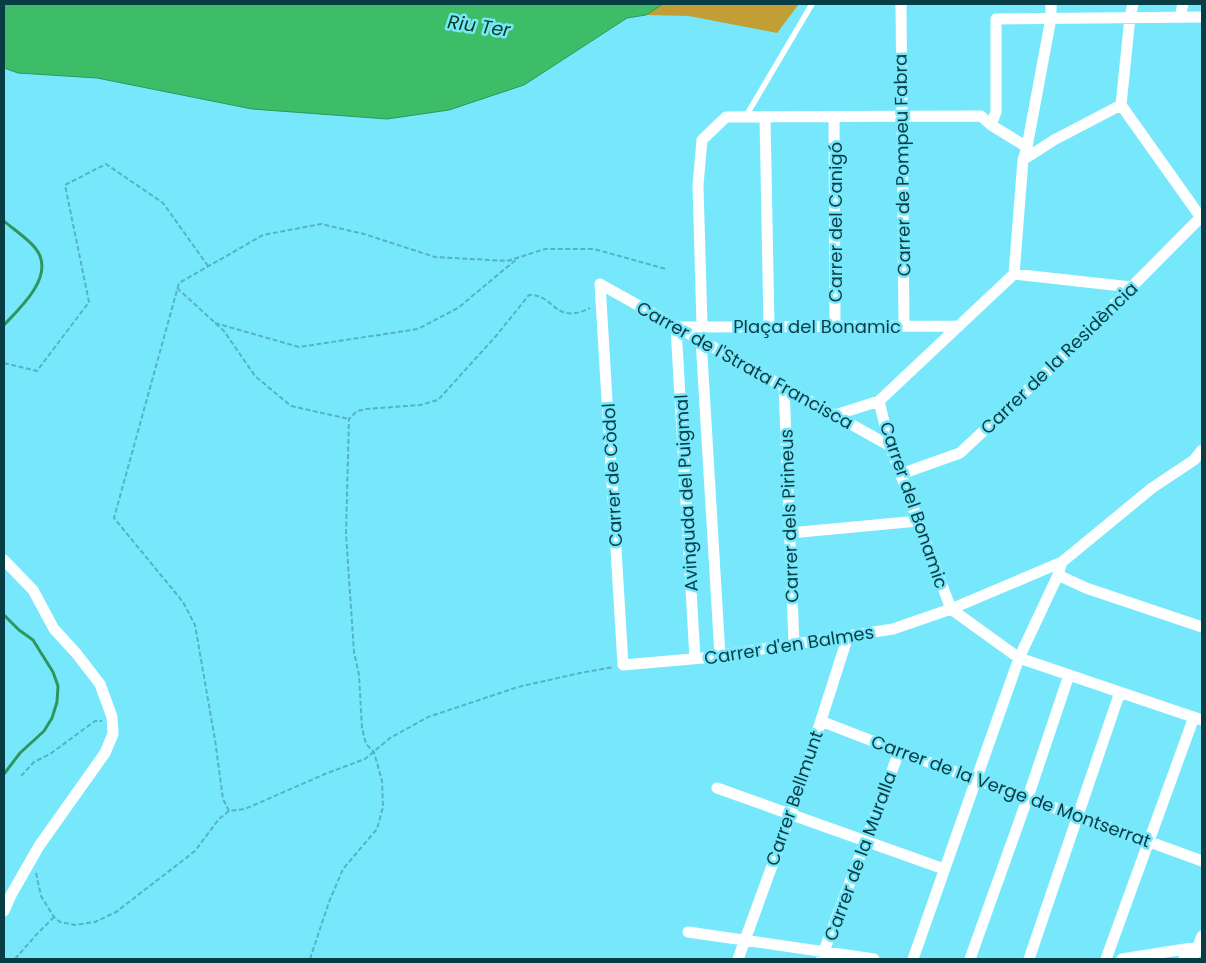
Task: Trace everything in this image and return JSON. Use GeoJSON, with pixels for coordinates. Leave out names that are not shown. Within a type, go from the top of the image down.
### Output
{"type":"FeatureCollection","features":[{"type":"Feature","properties":{"kind":"street","name":"Carrer de Pompeu Fabra"},"geometry":{"type":"LineString","coordinates":[[901,4],[904,326]]}},
{"type":"Feature","properties":{"kind":"street"},"geometry":{"type":"LineString","coordinates":[[1051,4],[1051,18],[1023,160],[1014,274],[1131,287]]}},
{"type":"Feature","properties":{"kind":"street"},"geometry":{"type":"LineString","coordinates":[[1133,4],[1121,105],[1202,218]]}},
{"type":"Feature","properties":{"kind":"street"},"geometry":{"type":"LineString","coordinates":[[1180,17],[1183,4]]}},
{"type":"Feature","properties":{"kind":"street"},"geometry":{"type":"LineString","coordinates":[[992,125],[996,112],[996,19],[1202,17]]}},
{"type":"Feature","properties":{"kind":"street"},"geometry":{"type":"LineString","coordinates":[[1023,160],[1054,140],[1121,105]]}},
{"type":"Feature","properties":{"kind":"street"},"geometry":{"type":"LineString","coordinates":[[702,326],[698,185],[702,140],[726,117],[981,116],[992,125],[1027,146]]}},
{"type":"Feature","properties":{"kind":"street"},"geometry":{"type":"LineString","coordinates":[[765,117],[770,326]]}},
{"type":"Feature","properties":{"kind":"street","name":"Carrer del Canigó"},"geometry":{"type":"LineString","coordinates":[[834,117],[835,326]]}},
{"type":"Feature","properties":{"kind":"street","name":"Carrer de la Residència"},"geometry":{"type":"LineString","coordinates":[[901,474],[960,453],[1055,364],[1202,218]]}},
{"type":"Feature","properties":{"kind":"street","name":"Carrer del Bonamic"},"geometry":{"type":"LineString","coordinates":[[835,415],[879,401],[1014,274]]}},
{"type":"Feature","properties":{"kind":"street","name":"Carrer de Còdol"},"geometry":{"type":"LineString","coordinates":[[600,284],[624,665]]}},
{"type":"Feature","properties":{"kind":"street","name":"Carrer de l'Strata Francisca"},"geometry":{"type":"LineString","coordinates":[[600,284],[890,446]]}},
{"type":"Feature","properties":{"kind":"street","name":"Plaça del Bonamic"},"geometry":{"type":"LineString","coordinates":[[676,326],[958,326]]}},
{"type":"Feature","properties":{"kind":"street","name":"Avinguda del Puigmal"},"geometry":{"type":"LineString","coordinates":[[676,326],[695,659]]}},
{"type":"Feature","properties":{"kind":"street","name":"Avinguda del Puigmal"},"geometry":{"type":"LineString","coordinates":[[701,339],[720,656]]}},
{"type":"Feature","properties":{"kind":"street","name":"Carrer dels Pirineus"},"geometry":{"type":"LineString","coordinates":[[784,386],[794,645]]}},
{"type":"Feature","properties":{"kind":"street","name":"Carrer del Bonamic"},"geometry":{"type":"LineString","coordinates":[[879,401],[890,446],[951,609]]}},
{"type":"Feature","properties":{"kind":"street","name":"Carrer d'en Balmes"},"geometry":{"type":"LineString","coordinates":[[624,665],[720,656],[893,629],[951,609],[1062,562],[1152,488],[1194,460],[1202,450]]}},
{"type":"Feature","properties":{"kind":"street"},"geometry":{"type":"LineString","coordinates":[[790,532],[918,521]]}},
{"type":"Feature","properties":{"kind":"street"},"geometry":{"type":"LineString","coordinates":[[4,560],[33,590],[54,629],[100,684],[112,721],[113,734],[105,752],[39,846],[4,911]]}},
{"type":"Feature","properties":{"kind":"street"},"geometry":{"type":"LineString","coordinates":[[913,959],[1019,658],[1058,575],[1062,562]]}},
{"type":"Feature","properties":{"kind":"street"},"geometry":{"type":"LineString","coordinates":[[1058,575],[1086,588],[1202,627]]}},
{"type":"Feature","properties":{"kind":"street"},"geometry":{"type":"LineString","coordinates":[[951,609],[1019,658],[1198,719],[1149,841],[1106,959]]}},
{"type":"Feature","properties":{"kind":"street","name":"Carrer Bellmunt"},"geometry":{"type":"LineString","coordinates":[[738,959],[790,814],[848,636]]}},
{"type":"Feature","properties":{"kind":"street"},"geometry":{"type":"LineString","coordinates":[[970,959],[1069,675]]}},
{"type":"Feature","properties":{"kind":"street"},"geometry":{"type":"LineString","coordinates":[[1029,959],[1120,692]]}},
{"type":"Feature","properties":{"kind":"street","name":"Carrer de la Verge de Montserrat"},"geometry":{"type":"LineString","coordinates":[[821,721],[899,752],[976,778],[1202,861]]}},
{"type":"Feature","properties":{"kind":"street","name":"Carrer de la Muralla"},"geometry":{"type":"LineString","coordinates":[[823,956],[899,752]]}},
{"type":"Feature","properties":{"kind":"street"},"geometry":{"type":"LineString","coordinates":[[717,788],[944,869]]}},
{"type":"Feature","properties":{"kind":"street"},"geometry":{"type":"LineString","coordinates":[[688,932],[823,956],[874,959]]}},
{"type":"Feature","properties":{"kind":"street"},"geometry":{"type":"LineString","coordinates":[[1122,959],[1201,942]]}},
{"type":"Feature","properties":{"kind":"street"},"geometry":{"type":"LineString","coordinates":[[1186,959],[1201,942]]}},
{"type":"Feature","properties":{"kind":"lane"},"geometry":{"type":"LineString","coordinates":[[746,117],[812,4]]}},
{"type":"Feature","properties":{"kind":"path"},"geometry":{"type":"LineString","coordinates":[[4,363],[37,371],[88,302],[65,185],[106,164],[163,203],[208,266]]}},
{"type":"Feature","properties":{"kind":"path"},"geometry":{"type":"LineString","coordinates":[[229,811],[223,798],[195,625],[184,602],[114,518],[178,283],[264,235],[320,224],[364,234],[435,258],[507,261],[545,250],[594,249],[666,269]]}},
{"type":"Feature","properties":{"kind":"path"},"geometry":{"type":"LineString","coordinates":[[215,323],[299,348],[418,330],[458,308],[520,257]]}},
{"type":"Feature","properties":{"kind":"path"},"geometry":{"type":"LineString","coordinates":[[178,288],[224,331],[255,376],[291,406],[349,419]]}},
{"type":"Feature","properties":{"kind":"path"},"geometry":{"type":"LineString","coordinates":[[310,959],[329,902],[343,870],[378,828],[383,808],[382,781],[374,752],[366,744],[362,728],[359,674],[352,633],[346,534],[347,433],[349,419],[357,411],[366,409],[420,405],[438,400],[496,336],[529,295],[538,295],[548,301],[554,309],[565,313],[582,312],[602,303]]}},
{"type":"Feature","properties":{"kind":"path"},"geometry":{"type":"LineString","coordinates":[[37,869],[36,876],[41,896],[54,917],[60,922],[75,925],[95,922],[116,912],[195,852],[219,819],[229,811],[244,809],[365,759],[390,738],[428,717],[518,687],[624,665]]}},
{"type":"Feature","properties":{"kind":"path"},"geometry":{"type":"LineString","coordinates":[[21,776],[34,762],[50,754],[95,722],[112,721]]}},
{"type":"Feature","properties":{"kind":"path"},"geometry":{"type":"LineString","coordinates":[[15,959],[54,917]]}},
{"type":"Feature","properties":{"kind":"shaded area"},"geometry":{"type":"Polygon","coordinates":[[[663,4],[799,4],[777,33],[689,16],[646,15],[663,4]]]}},
{"type":"Feature","properties":{"kind":"water","name":"Riu Ter"},"geometry":{"type":"Polygon","coordinates":[[[4,4],[663,4],[646,15],[627,18],[524,85],[449,110],[387,119],[252,109],[97,78],[18,73],[4,68],[4,4]]]}},
{"type":"Feature","properties":{"kind":"waterway"},"geometry":{"type":"LineString","coordinates":[[4,221],[34,246],[40,256],[42,265],[37,285],[25,303],[4,325]]}},
{"type":"Feature","properties":{"kind":"waterway"},"geometry":{"type":"LineString","coordinates":[[4,615],[19,630],[33,640],[53,672],[58,686],[57,702],[52,718],[44,731],[20,753],[4,774]]}}]}
